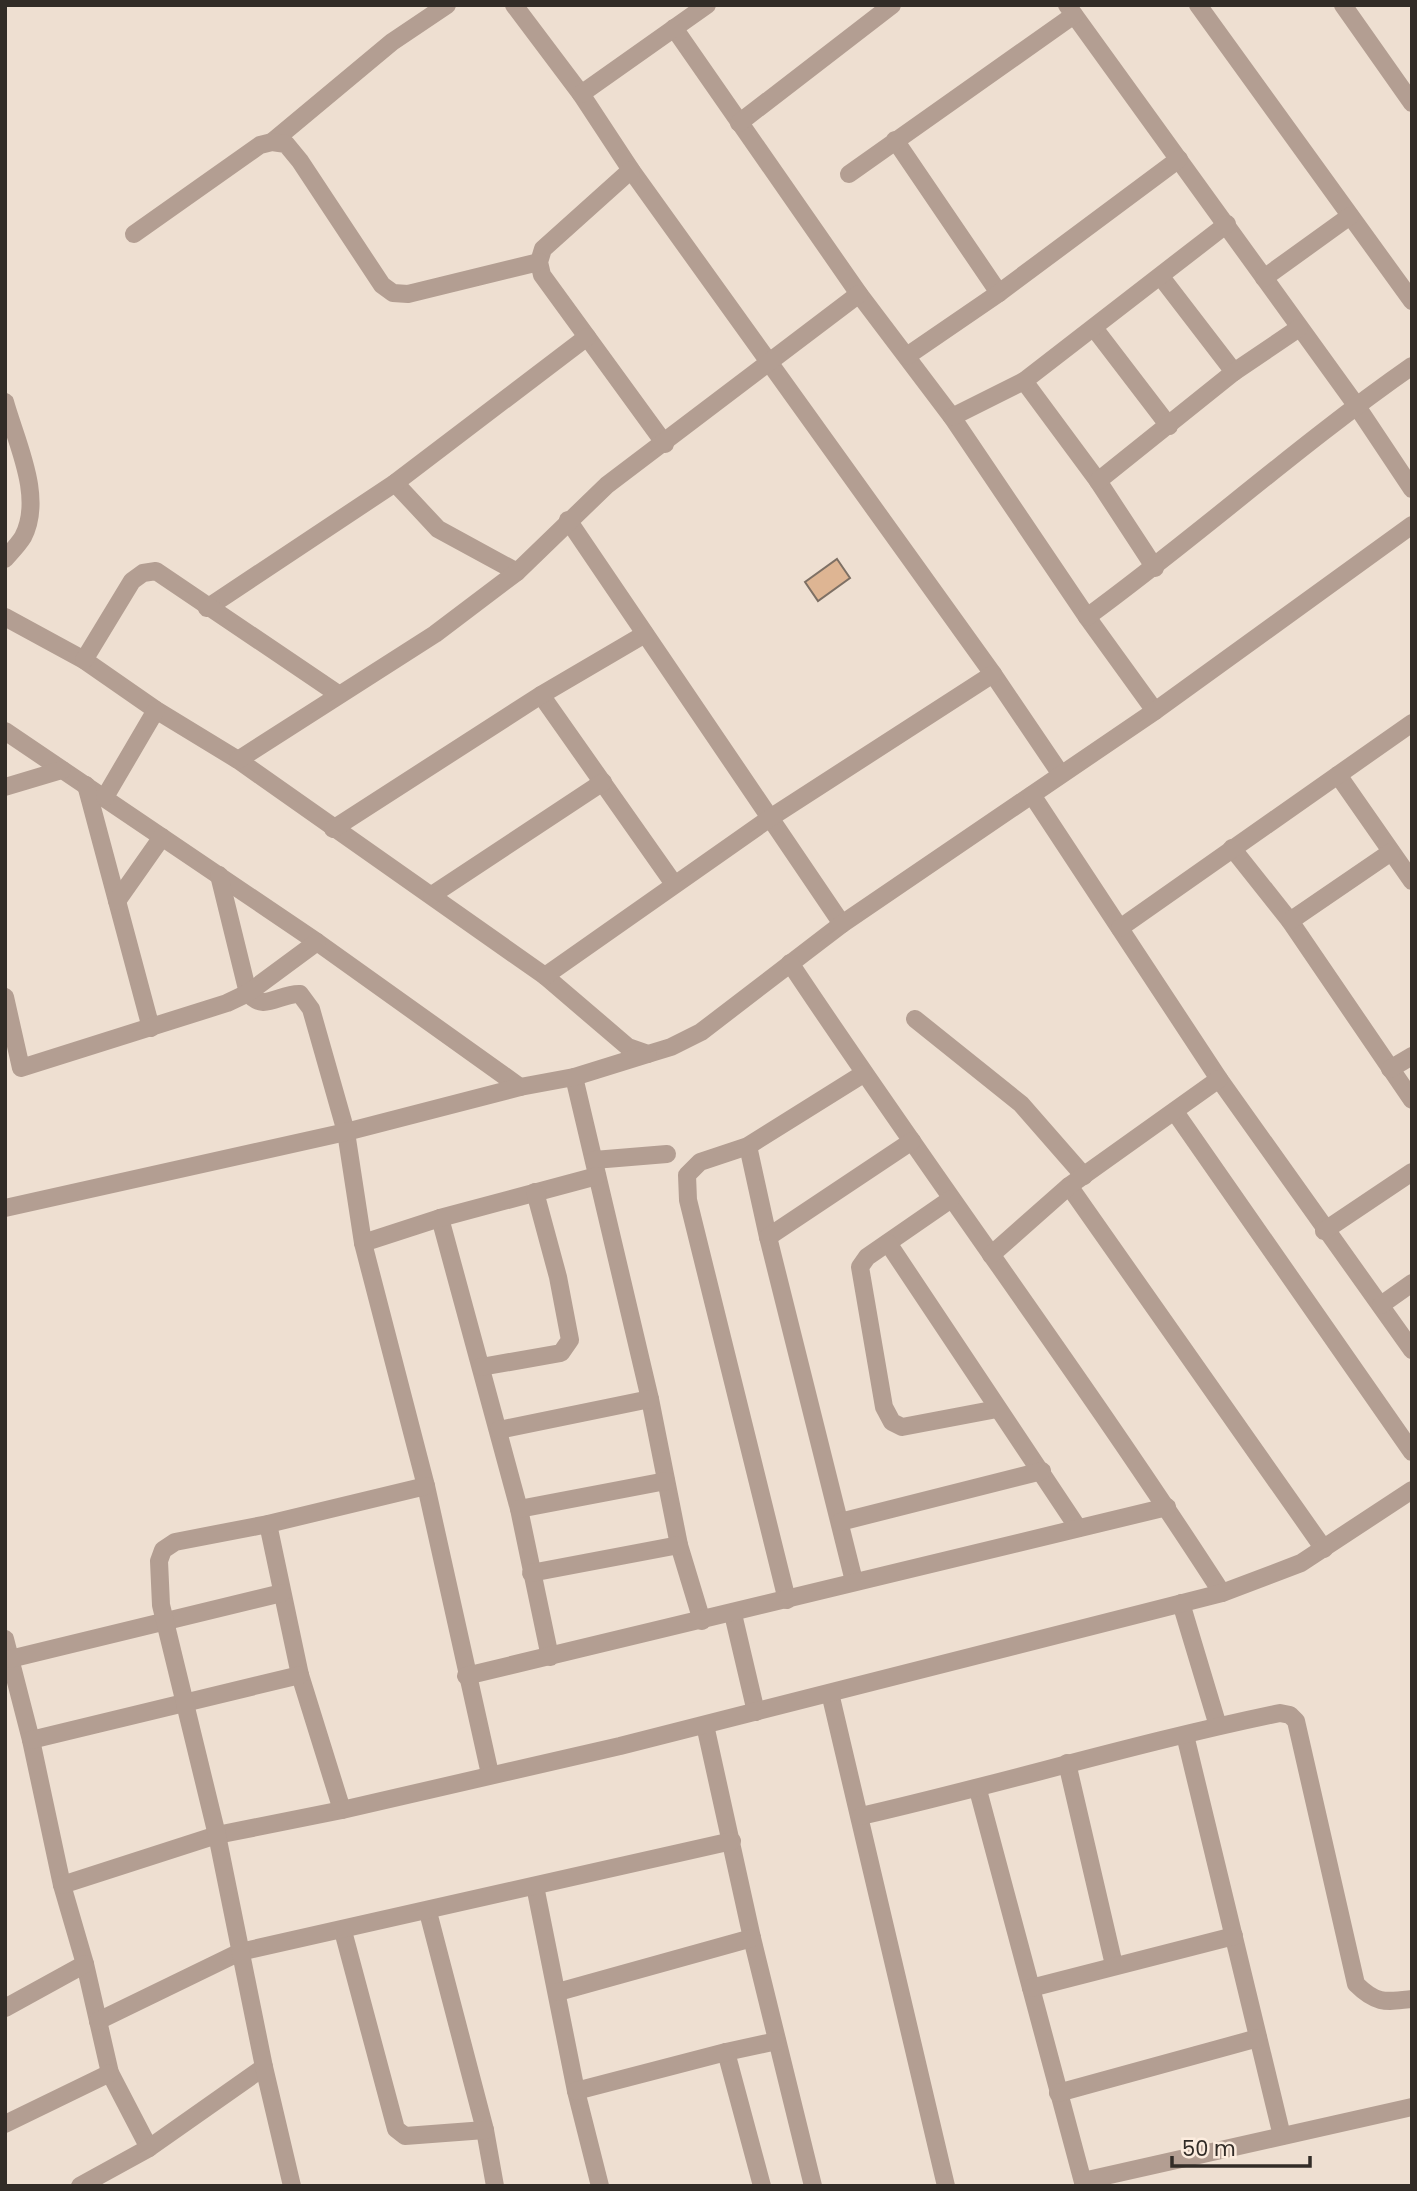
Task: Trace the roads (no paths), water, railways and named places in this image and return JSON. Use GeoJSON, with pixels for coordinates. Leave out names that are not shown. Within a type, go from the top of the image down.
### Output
{"type":"FeatureCollection","features":[{"type":"Feature","properties":{"kind":"street"},"geometry":{"type":"LineString","coordinates":[[272,142],[393,42],[447,5]]}},
{"type":"Feature","properties":{"kind":"street"},"geometry":{"type":"LineString","coordinates":[[514,5],[581,94],[631,170],[993,674],[1060,774]]}},
{"type":"Feature","properties":{"kind":"street"},"geometry":{"type":"LineString","coordinates":[[581,94],[707,5]]}},
{"type":"Feature","properties":{"kind":"street"},"geometry":{"type":"LineString","coordinates":[[739,123],[892,5]]}},
{"type":"Feature","properties":{"kind":"street"},"geometry":{"type":"LineString","coordinates":[[1198,5],[1412,301]]}},
{"type":"Feature","properties":{"kind":"street"},"geometry":{"type":"LineString","coordinates":[[1343,5],[1412,103]]}},
{"type":"Feature","properties":{"kind":"street"},"geometry":{"type":"LineString","coordinates":[[849,174],[1071,10],[1356,405],[1412,489]]}},
{"type":"Feature","properties":{"kind":"street"},"geometry":{"type":"LineString","coordinates":[[674,28],[859,294],[952,417],[1087,617],[1155,711]]}},
{"type":"Feature","properties":{"kind":"street"},"geometry":{"type":"LineString","coordinates":[[895,140],[999,293]]}},
{"type":"Feature","properties":{"kind":"street"},"geometry":{"type":"LineString","coordinates":[[134,234],[260,145],[272,142],[286,144],[300,161],[382,285],[393,293],[408,294],[539,262]]}},
{"type":"Feature","properties":{"kind":"street"},"geometry":{"type":"LineString","coordinates":[[907,356],[999,293],[1179,159]]}},
{"type":"Feature","properties":{"kind":"street"},"geometry":{"type":"LineString","coordinates":[[631,170],[543,248],[539,262],[542,275],[665,443]]}},
{"type":"Feature","properties":{"kind":"street"},"geometry":{"type":"LineString","coordinates":[[1264,278],[1350,216]]}},
{"type":"Feature","properties":{"kind":"street"},"geometry":{"type":"LineString","coordinates":[[952,417],[1024,381],[1227,224]]}},
{"type":"Feature","properties":{"kind":"street"},"geometry":{"type":"LineString","coordinates":[[1161,277],[1234,372]]}},
{"type":"Feature","properties":{"kind":"street"},"geometry":{"type":"LineString","coordinates":[[238,760],[435,634],[517,572],[607,485],[859,294]]}},
{"type":"Feature","properties":{"kind":"street"},"geometry":{"type":"LineString","coordinates":[[1094,328],[1169,426]]}},
{"type":"Feature","properties":{"kind":"street"},"geometry":{"type":"LineString","coordinates":[[1098,481],[1234,372],[1298,328]]}},
{"type":"Feature","properties":{"kind":"street"},"geometry":{"type":"LineString","coordinates":[[207,608],[395,483],[587,337]]}},
{"type":"Feature","properties":{"kind":"street"},"geometry":{"type":"LineString","coordinates":[[1087,617],[1155,568],[1356,405],[1412,366]]}},
{"type":"Feature","properties":{"kind":"street"},"geometry":{"type":"LineString","coordinates":[[1024,381],[1098,481],[1155,568]]}},
{"type":"Feature","properties":{"kind":"street"},"geometry":{"type":"LineString","coordinates":[[5,402],[30,490],[30,513],[23,537],[5,559]]}},
{"type":"Feature","properties":{"kind":"street"},"geometry":{"type":"LineString","coordinates":[[395,483],[438,529],[517,572]]}},
{"type":"Feature","properties":{"kind":"street"},"geometry":{"type":"LineString","coordinates":[[568,520],[842,924]]}},
{"type":"Feature","properties":{"kind":"street"},"geometry":{"type":"LineString","coordinates":[[5,1208],[346,1132],[520,1087],[574,1077],[671,1047],[701,1032],[842,924],[1155,711],[1412,525]]}},
{"type":"Feature","properties":{"kind":"street"},"geometry":{"type":"LineString","coordinates":[[84,660],[132,581],[143,573],[156,571],[338,694]]}},
{"type":"Feature","properties":{"kind":"street"},"geometry":{"type":"LineString","coordinates":[[5,617],[84,660],[156,710],[238,760],[545,976],[628,1047],[648,1054]]}},
{"type":"Feature","properties":{"kind":"street"},"geometry":{"type":"LineString","coordinates":[[333,829],[541,695],[645,634]]}},
{"type":"Feature","properties":{"kind":"street"},"geometry":{"type":"LineString","coordinates":[[545,976],[770,818],[993,674]]}},
{"type":"Feature","properties":{"kind":"street"},"geometry":{"type":"LineString","coordinates":[[541,695],[674,884]]}},
{"type":"Feature","properties":{"kind":"street"},"geometry":{"type":"LineString","coordinates":[[104,797],[156,710]]}},
{"type":"Feature","properties":{"kind":"street"},"geometry":{"type":"LineString","coordinates":[[1120,928],[1412,723]]}},
{"type":"Feature","properties":{"kind":"street"},"geometry":{"type":"LineString","coordinates":[[5,731],[317,942],[520,1087]]}},
{"type":"Feature","properties":{"kind":"street"},"geometry":{"type":"LineString","coordinates":[[5,787],[62,770]]}},
{"type":"Feature","properties":{"kind":"street"},"geometry":{"type":"LineString","coordinates":[[1338,775],[1412,881]]}},
{"type":"Feature","properties":{"kind":"street"},"geometry":{"type":"LineString","coordinates":[[432,895],[603,782]]}},
{"type":"Feature","properties":{"kind":"street"},"geometry":{"type":"LineString","coordinates":[[86,785],[151,1028]]}},
{"type":"Feature","properties":{"kind":"street"},"geometry":{"type":"LineString","coordinates":[[1032,795],[1219,1079],[1324,1231],[1412,1350]]}},
{"type":"Feature","properties":{"kind":"street"},"geometry":{"type":"LineString","coordinates":[[117,901],[162,837]]}},
{"type":"Feature","properties":{"kind":"street"},"geometry":{"type":"LineString","coordinates":[[1233,848],[1290,921],[1412,1100]]}},
{"type":"Feature","properties":{"kind":"street"},"geometry":{"type":"LineString","coordinates":[[1290,921],[1391,852]]}},
{"type":"Feature","properties":{"kind":"street"},"geometry":{"type":"LineString","coordinates":[[219,875],[248,993],[262,1004],[290,994],[305,999],[346,1132],[363,1243],[426,1486],[466,1676],[490,1774]]}},
{"type":"Feature","properties":{"kind":"street"},"geometry":{"type":"LineString","coordinates":[[5,997],[21,1068],[151,1028],[248,993],[317,942]]}},
{"type":"Feature","properties":{"kind":"street"},"geometry":{"type":"LineString","coordinates":[[790,963],[863,1074],[1167,1507],[1222,1593]]}},
{"type":"Feature","properties":{"kind":"street"},"geometry":{"type":"LineString","coordinates":[[915,1019],[1021,1104],[1076,1181],[1324,1549]]}},
{"type":"Feature","properties":{"kind":"street"},"geometry":{"type":"LineString","coordinates":[[1391,1069],[1412,1056]]}},
{"type":"Feature","properties":{"kind":"street"},"geometry":{"type":"LineString","coordinates":[[787,1600],[688,1200],[687,1175],[691,1167],[700,1161],[748,1146],[863,1074]]}},
{"type":"Feature","properties":{"kind":"street"},"geometry":{"type":"LineString","coordinates":[[574,1077],[650,1399],[679,1545],[702,1622]]}},
{"type":"Feature","properties":{"kind":"street"},"geometry":{"type":"LineString","coordinates":[[991,1255],[1076,1181],[1219,1079]]}},
{"type":"Feature","properties":{"kind":"street"},"geometry":{"type":"LineString","coordinates":[[1175,1112],[1412,1452]]}},
{"type":"Feature","properties":{"kind":"street"},"geometry":{"type":"LineString","coordinates":[[768,1237],[912,1141]]}},
{"type":"Feature","properties":{"kind":"street"},"geometry":{"type":"LineString","coordinates":[[748,1146],[853,1581]]}},
{"type":"Feature","properties":{"kind":"street"},"geometry":{"type":"LineString","coordinates":[[363,1243],[535,1192],[595,1168],[667,1154]]}},
{"type":"Feature","properties":{"kind":"street"},"geometry":{"type":"LineString","coordinates":[[1324,1231],[1412,1172]]}},
{"type":"Feature","properties":{"kind":"street"},"geometry":{"type":"LineString","coordinates":[[481,1367],[561,1353],[570,1340],[558,1277],[535,1192]]}},
{"type":"Feature","properties":{"kind":"street"},"geometry":{"type":"LineString","coordinates":[[951,1199],[867,1256],[860,1266],[884,1407],[892,1422],[902,1427],[919,1426],[997,1409]]}},
{"type":"Feature","properties":{"kind":"street"},"geometry":{"type":"LineString","coordinates":[[440,1218],[519,1509],[550,1657]]}},
{"type":"Feature","properties":{"kind":"street"},"geometry":{"type":"LineString","coordinates":[[888,1243],[1078,1528]]}},
{"type":"Feature","properties":{"kind":"street"},"geometry":{"type":"LineString","coordinates":[[1381,1306],[1412,1283]]}},
{"type":"Feature","properties":{"kind":"street"},"geometry":{"type":"LineString","coordinates":[[499,1430],[650,1399]]}},
{"type":"Feature","properties":{"kind":"street"},"geometry":{"type":"LineString","coordinates":[[840,1522],[1042,1471]]}},
{"type":"Feature","properties":{"kind":"street"},"geometry":{"type":"LineString","coordinates":[[519,1509],[666,1480]]}},
{"type":"Feature","properties":{"kind":"street"},"geometry":{"type":"LineString","coordinates":[[290,2185],[217,1835],[164,1620],[158,1582],[159,1561],[163,1550],[175,1542],[268,1524],[426,1486]]}},
{"type":"Feature","properties":{"kind":"street"},"geometry":{"type":"LineString","coordinates":[[62,1885],[217,1835],[342,1810],[705,1725],[1222,1593],[1276,1574],[1324,1549],[1412,1490]]}},
{"type":"Feature","properties":{"kind":"street"},"geometry":{"type":"LineString","coordinates":[[466,1676],[702,1622],[853,1581],[1167,1507]]}},
{"type":"Feature","properties":{"kind":"street"},"geometry":{"type":"LineString","coordinates":[[268,1524],[300,1675],[342,1810]]}},
{"type":"Feature","properties":{"kind":"street"},"geometry":{"type":"LineString","coordinates":[[531,1573],[679,1545]]}},
{"type":"Feature","properties":{"kind":"street"},"geometry":{"type":"LineString","coordinates":[[10,1659],[282,1593]]}},
{"type":"Feature","properties":{"kind":"street"},"geometry":{"type":"LineString","coordinates":[[1181,1603],[1218,1726]]}},
{"type":"Feature","properties":{"kind":"street"},"geometry":{"type":"LineString","coordinates":[[733,1614],[757,1712]]}},
{"type":"Feature","properties":{"kind":"street"},"geometry":{"type":"LineString","coordinates":[[5,1639],[31,1740],[62,1885],[85,1964],[110,2073],[149,2148]]}},
{"type":"Feature","properties":{"kind":"street"},"geometry":{"type":"LineString","coordinates":[[31,1740],[300,1675]]}},
{"type":"Feature","properties":{"kind":"street"},"geometry":{"type":"LineString","coordinates":[[830,1693],[946,2186]]}},
{"type":"Feature","properties":{"kind":"street"},"geometry":{"type":"LineString","coordinates":[[861,1816],[978,1790],[1068,1763],[1218,1726],[1280,1713],[1290,1714],[1296,1721],[1356,1984],[1369,1998],[1385,2002],[1412,1999]]}},
{"type":"Feature","properties":{"kind":"street"},"geometry":{"type":"LineString","coordinates":[[705,1725],[752,1938],[813,2186]]}},
{"type":"Feature","properties":{"kind":"street"},"geometry":{"type":"LineString","coordinates":[[1185,1735],[1282,2136]]}},
{"type":"Feature","properties":{"kind":"street"},"geometry":{"type":"LineString","coordinates":[[1068,1763],[1114,1965]]}},
{"type":"Feature","properties":{"kind":"street"},"geometry":{"type":"LineString","coordinates":[[978,1790],[1084,2183],[1412,2107]]}},
{"type":"Feature","properties":{"kind":"street"},"geometry":{"type":"LineString","coordinates":[[98,2021],[240,1952],[428,1912],[732,1841]]}},
{"type":"Feature","properties":{"kind":"street"},"geometry":{"type":"LineString","coordinates":[[535,1886],[576,2091],[600,2186]]}},
{"type":"Feature","properties":{"kind":"street"},"geometry":{"type":"LineString","coordinates":[[428,1912],[485,2130],[495,2186]]}},
{"type":"Feature","properties":{"kind":"street"},"geometry":{"type":"LineString","coordinates":[[343,1931],[396,2129],[405,2136],[485,2130]]}},
{"type":"Feature","properties":{"kind":"street"},"geometry":{"type":"LineString","coordinates":[[1031,1988],[1234,1936]]}},
{"type":"Feature","properties":{"kind":"street"},"geometry":{"type":"LineString","coordinates":[[558,1992],[752,1938]]}},
{"type":"Feature","properties":{"kind":"street"},"geometry":{"type":"LineString","coordinates":[[5,2008],[85,1964]]}},
{"type":"Feature","properties":{"kind":"street"},"geometry":{"type":"LineString","coordinates":[[1058,2093],[1258,2038]]}},
{"type":"Feature","properties":{"kind":"street"},"geometry":{"type":"LineString","coordinates":[[576,2091],[777,2041]]}},
{"type":"Feature","properties":{"kind":"street"},"geometry":{"type":"LineString","coordinates":[[726,2052],[762,2186]]}},
{"type":"Feature","properties":{"kind":"street"},"geometry":{"type":"LineString","coordinates":[[80,2186],[149,2148],[264,2067]]}},
{"type":"Feature","properties":{"kind":"street"},"geometry":{"type":"LineString","coordinates":[[5,2124],[110,2073]]}}]}
